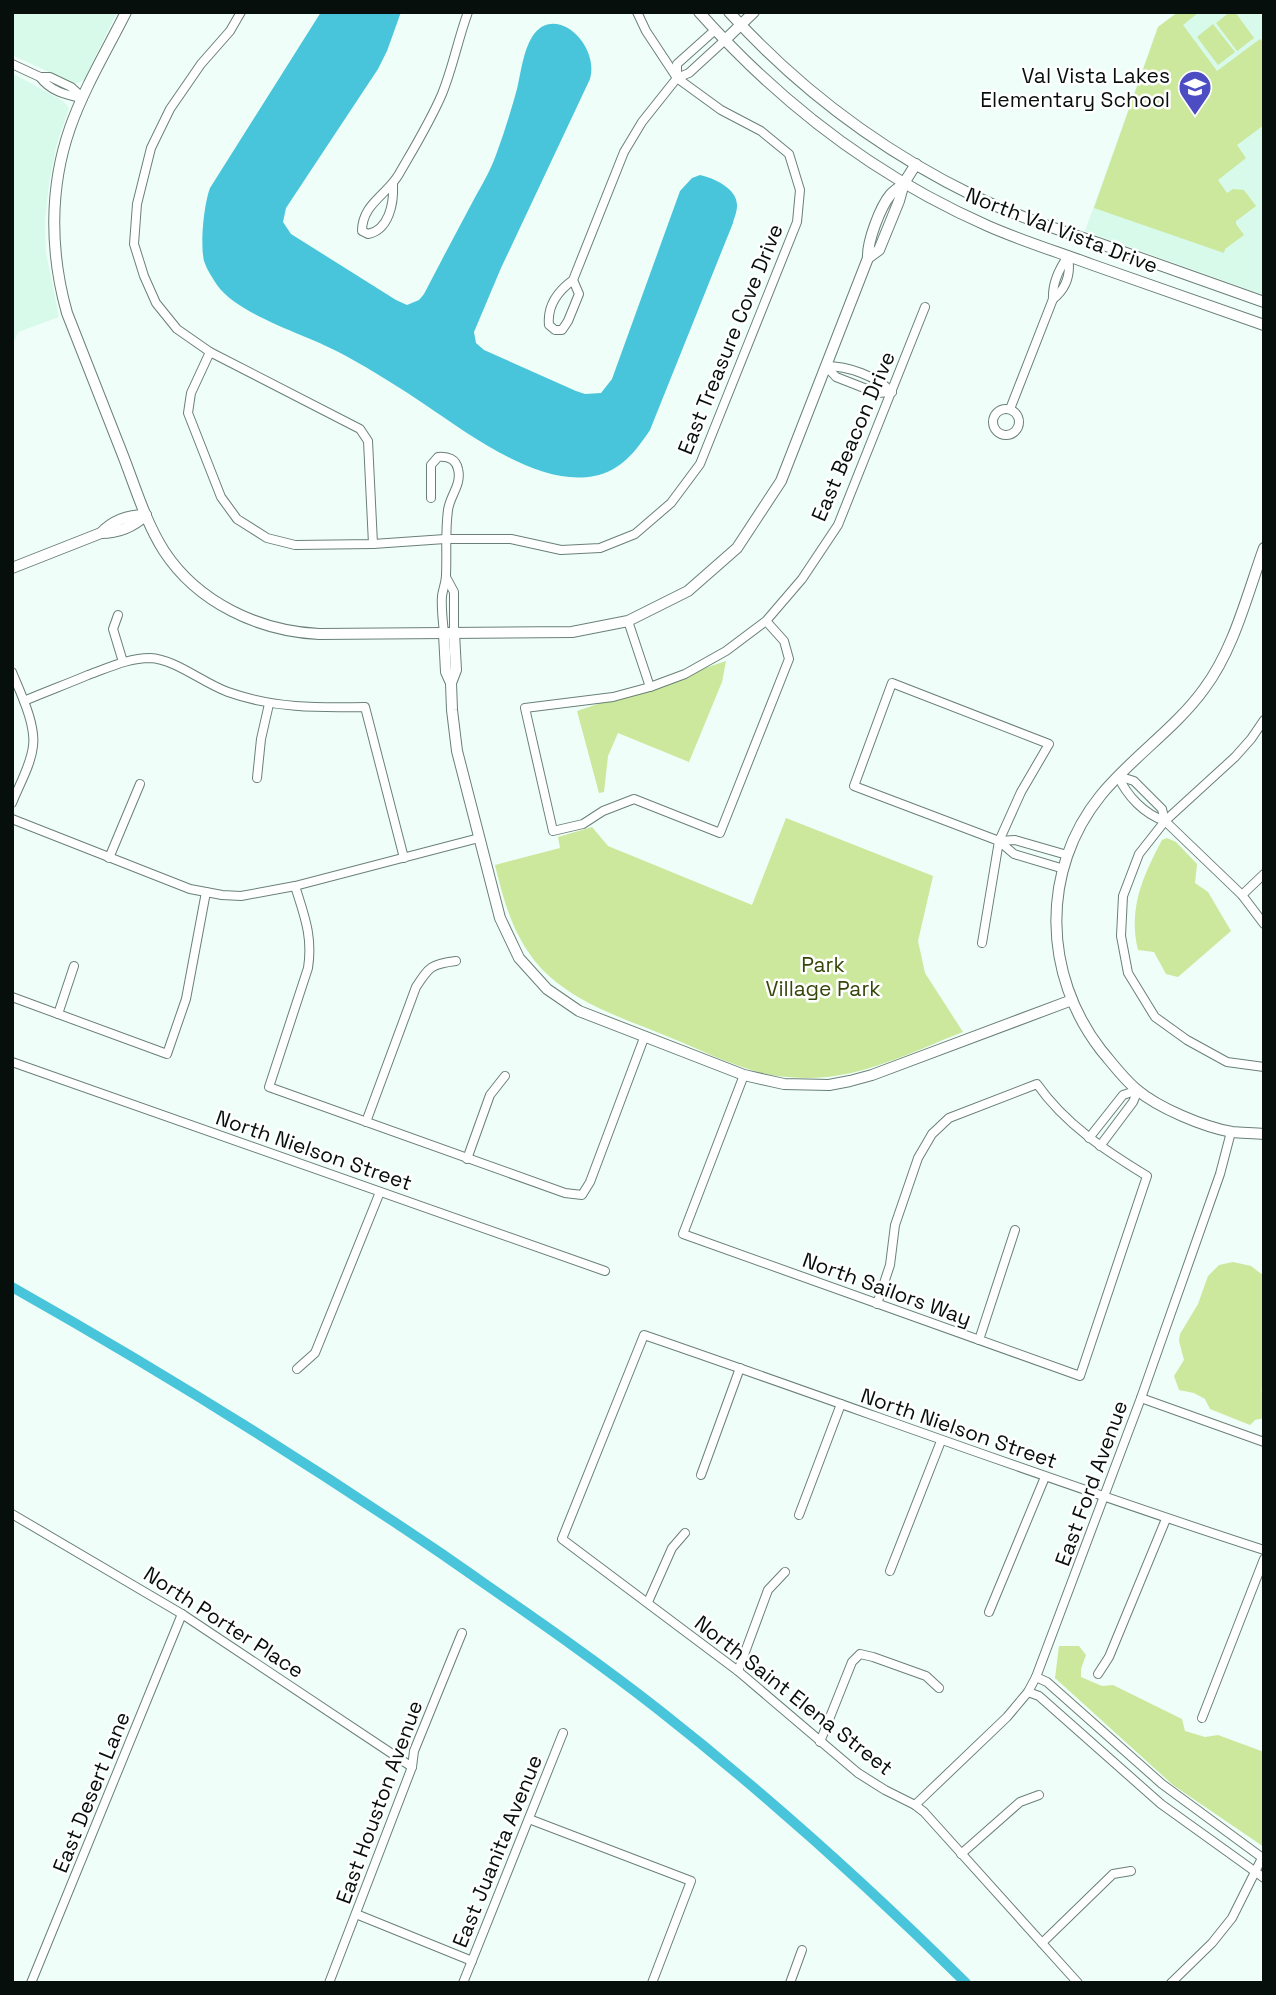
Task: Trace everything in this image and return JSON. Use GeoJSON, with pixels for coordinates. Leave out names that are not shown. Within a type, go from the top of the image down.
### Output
{"type":"FeatureCollection","features":[{"type":"Feature","properties":{"kind":"street"},"geometry":{"type":"LineString","coordinates":[[126,12],[83,98],[58,172],[54,219],[57,266],[67,313],[146,515],[165,552],[186,578],[214,600],[265,625],[285,631],[319,634],[572,632],[628,621],[688,591],[737,548],[781,481],[868,258],[879,250],[900,201],[904,183],[915,164]]}},
{"type":"Feature","properties":{"kind":"street"},"geometry":{"type":"LineString","coordinates":[[241,12],[230,31],[201,64],[170,109],[151,148],[137,204],[134,244],[156,303],[177,328],[209,352],[360,429],[368,442],[373,544]]}},
{"type":"Feature","properties":{"kind":"street"},"geometry":{"type":"LineString","coordinates":[[393,184],[394,199],[384,224],[376,233],[368,234],[362,231],[362,222],[367,211],[393,184],[421,137],[442,94],[468,12]]}},
{"type":"Feature","properties":{"kind":"street","name":"East Treasure Cove Drive"},"geometry":{"type":"LineString","coordinates":[[209,352],[191,393],[188,413],[221,497],[237,519],[267,538],[295,545],[511,539],[561,550],[600,548],[635,534],[671,503],[700,464],[797,222],[800,190],[789,154],[761,131],[721,110],[677,78],[646,31],[637,12]]}},
{"type":"Feature","properties":{"kind":"street","name":"North Val Vista Drive"},"geometry":{"type":"LineString","coordinates":[[699,12],[757,73],[802,112],[853,151],[904,183],[988,226],[1264,325]]}},
{"type":"Feature","properties":{"kind":"street"},"geometry":{"type":"LineString","coordinates":[[573,280],[579,294],[568,321],[562,330],[555,330],[549,326],[548,317],[553,301],[560,289],[573,280],[624,152],[642,122],[677,78],[689,74],[754,12]]}},
{"type":"Feature","properties":{"kind":"street"},"geometry":{"type":"LineString","coordinates":[[677,78],[677,64],[732,13]]}},
{"type":"Feature","properties":{"kind":"street","name":"North Val Vista Drive"},"geometry":{"type":"LineString","coordinates":[[732,13],[751,37],[812,91],[860,128],[915,164],[972,195],[1014,213],[1264,302]]}},
{"type":"Feature","properties":{"kind":"street"},"geometry":{"type":"LineString","coordinates":[[12,64],[40,77],[46,85],[67,96],[83,98]]}},
{"type":"Feature","properties":{"kind":"street"},"geometry":{"type":"LineString","coordinates":[[1010,409],[1053,299],[1052,289],[1068,256]]}},
{"type":"Feature","properties":{"kind":"street","name":"East Beacon Drive"},"geometry":{"type":"LineString","coordinates":[[766,621],[784,641],[789,659],[720,833],[634,799],[603,811],[583,824],[554,831],[524,708],[612,697],[650,687],[685,674],[726,651],[766,621],[802,579],[838,525],[925,307]]}},
{"type":"Feature","properties":{"kind":"street"},"geometry":{"type":"LineString","coordinates":[[826,366],[836,377],[877,393],[892,392]]}},
{"type":"Feature","properties":{"kind":"street"},"geometry":{"type":"LineString","coordinates":[[431,498],[431,465],[438,457],[447,456],[458,466],[460,480],[449,502],[445,539],[447,579],[454,592],[449,634],[456,670],[451,683],[454,739],[500,918],[519,958],[547,989],[579,1011],[744,1076],[767,1082],[805,1085],[850,1082],[1072,1000]]}},
{"type":"Feature","properties":{"kind":"street"},"geometry":{"type":"LineString","coordinates":[[12,568],[101,533],[112,533],[136,523],[146,515]]}},
{"type":"Feature","properties":{"kind":"street"},"geometry":{"type":"LineString","coordinates":[[1264,548],[1236,627],[1211,680],[1193,703],[1118,776],[1086,816],[1068,855],[1059,887],[1056,914],[1056,942],[1063,976],[1072,1000],[1093,1039],[1113,1065],[1138,1090],[1178,1115],[1231,1132],[1264,1134]]}},
{"type":"Feature","properties":{"kind":"street"},"geometry":{"type":"LineString","coordinates":[[118,615],[113,629],[123,662]]}},
{"type":"Feature","properties":{"kind":"street"},"geometry":{"type":"LineString","coordinates":[[628,621],[650,687]]}},
{"type":"Feature","properties":{"kind":"street"},"geometry":{"type":"LineString","coordinates":[[24,701],[123,662],[150,658],[173,664],[215,687],[269,704],[326,708],[365,707],[404,858]]}},
{"type":"Feature","properties":{"kind":"street"},"geometry":{"type":"LineString","coordinates":[[12,672],[34,735],[33,747],[12,803]]}},
{"type":"Feature","properties":{"kind":"street"},"geometry":{"type":"LineString","coordinates":[[982,943],[999,841],[1021,792],[1049,744],[892,683],[855,786],[999,841],[1014,854],[1064,869]]}},
{"type":"Feature","properties":{"kind":"street"},"geometry":{"type":"LineString","coordinates":[[257,778],[261,739],[269,704]]}},
{"type":"Feature","properties":{"kind":"street"},"geometry":{"type":"LineString","coordinates":[[1264,720],[1235,757],[1165,821],[1139,855],[1123,896],[1121,936],[1128,973],[1155,1017],[1187,1040],[1227,1062],[1264,1067]]}},
{"type":"Feature","properties":{"kind":"street"},"geometry":{"type":"LineString","coordinates":[[1118,776],[1134,781],[1162,808],[1165,821],[1242,895],[1264,924]]}},
{"type":"Feature","properties":{"kind":"street"},"geometry":{"type":"LineString","coordinates":[[109,858],[140,784]]}},
{"type":"Feature","properties":{"kind":"street"},"geometry":{"type":"LineString","coordinates":[[12,819],[190,889],[241,896],[295,886],[479,838]]}},
{"type":"Feature","properties":{"kind":"street"},"geometry":{"type":"LineString","coordinates":[[999,841],[1015,840],[1068,855]]}},
{"type":"Feature","properties":{"kind":"street"},"geometry":{"type":"LineString","coordinates":[[1242,895],[1264,874]]}},
{"type":"Feature","properties":{"kind":"street"},"geometry":{"type":"LineString","coordinates":[[295,886],[309,933],[311,950],[308,968],[269,1087],[565,1193],[582,1195],[590,1182],[644,1038]]}},
{"type":"Feature","properties":{"kind":"street"},"geometry":{"type":"LineString","coordinates":[[12,997],[167,1054],[186,999],[206,892]]}},
{"type":"Feature","properties":{"kind":"street"},"geometry":{"type":"LineString","coordinates":[[366,1122],[416,987],[425,974],[437,964],[456,961]]}},
{"type":"Feature","properties":{"kind":"street"},"geometry":{"type":"LineString","coordinates":[[58,1014],[74,966]]}},
{"type":"Feature","properties":{"kind":"street","name":"North Nielson Street"},"geometry":{"type":"LineString","coordinates":[[12,1062],[605,1270]]}},
{"type":"Feature","properties":{"kind":"street"},"geometry":{"type":"LineString","coordinates":[[467,1159],[490,1095],[505,1076]]}},
{"type":"Feature","properties":{"kind":"street","name":"North Sailors Way"},"geometry":{"type":"LineString","coordinates":[[744,1076],[683,1234],[1080,1376],[1147,1176],[1100,1146]]}},
{"type":"Feature","properties":{"kind":"street"},"geometry":{"type":"LineString","coordinates":[[877,1304],[890,1265],[895,1225],[918,1158],[932,1134],[949,1118],[1037,1084],[1060,1111],[1100,1146],[1133,1102],[1138,1090]]}},
{"type":"Feature","properties":{"kind":"street"},"geometry":{"type":"LineString","coordinates":[[1089,1138],[1123,1096],[1138,1090]]}},
{"type":"Feature","properties":{"kind":"street","name":"East Ford Avenue"},"geometry":{"type":"LineString","coordinates":[[915,1805],[1007,1717],[1028,1692],[1036,1677],[1141,1398],[1220,1174],[1231,1132]]}},
{"type":"Feature","properties":{"kind":"street"},"geometry":{"type":"LineString","coordinates":[[297,1369],[316,1353],[380,1192]]}},
{"type":"Feature","properties":{"kind":"street"},"geometry":{"type":"LineString","coordinates":[[979,1340],[1015,1230]]}},
{"type":"Feature","properties":{"kind":"street","name":"North Nielson Street"},"geometry":{"type":"LineString","coordinates":[[562,1539],[644,1335],[941,1441],[1264,1550]]}},
{"type":"Feature","properties":{"kind":"street"},"geometry":{"type":"LineString","coordinates":[[701,1475],[740,1368]]}},
{"type":"Feature","properties":{"kind":"street"},"geometry":{"type":"LineString","coordinates":[[1141,1398],[1264,1442]]}},
{"type":"Feature","properties":{"kind":"street"},"geometry":{"type":"LineString","coordinates":[[799,1515],[841,1405]]}},
{"type":"Feature","properties":{"kind":"street"},"geometry":{"type":"LineString","coordinates":[[890,1571],[941,1441]]}},
{"type":"Feature","properties":{"kind":"street"},"geometry":{"type":"LineString","coordinates":[[989,1612],[1045,1477]]}},
{"type":"Feature","properties":{"kind":"street","name":"North Porter Place"},"geometry":{"type":"LineString","coordinates":[[12,1514],[183,1614],[412,1767]]}},
{"type":"Feature","properties":{"kind":"street"},"geometry":{"type":"LineString","coordinates":[[1098,1674],[1110,1657],[1166,1519]]}},
{"type":"Feature","properties":{"kind":"street"},"geometry":{"type":"LineString","coordinates":[[648,1602],[672,1548],[685,1533]]}},
{"type":"Feature","properties":{"kind":"street","name":"North Saint Elena Street"},"geometry":{"type":"LineString","coordinates":[[562,1539],[738,1671],[858,1773],[924,1812],[1078,1983]]}},
{"type":"Feature","properties":{"kind":"street"},"geometry":{"type":"LineString","coordinates":[[1202,1718],[1264,1559]]}},
{"type":"Feature","properties":{"kind":"street"},"geometry":{"type":"LineString","coordinates":[[738,1671],[768,1590],[785,1572]]}},
{"type":"Feature","properties":{"kind":"street","name":"East Desert Lane"},"geometry":{"type":"LineString","coordinates":[[31,1983],[183,1614]]}},
{"type":"Feature","properties":{"kind":"street","name":"East Houston Avenue"},"geometry":{"type":"LineString","coordinates":[[329,1983],[412,1767],[414,1751],[463,1633]]}},
{"type":"Feature","properties":{"kind":"street"},"geometry":{"type":"LineString","coordinates":[[820,1742],[852,1662],[860,1654],[926,1676],[939,1688]]}},
{"type":"Feature","properties":{"kind":"street"},"geometry":{"type":"LineString","coordinates":[[1036,1677],[1047,1682],[1168,1789],[1263,1859],[1231,1918],[1212,1943],[1171,1983]]}},
{"type":"Feature","properties":{"kind":"street"},"geometry":{"type":"LineString","coordinates":[[1028,1692],[1039,1696],[1161,1804],[1264,1878]]}},
{"type":"Feature","properties":{"kind":"street","name":"East Juanita Avenue"},"geometry":{"type":"LineString","coordinates":[[463,1983],[564,1732]]}},
{"type":"Feature","properties":{"kind":"street"},"geometry":{"type":"LineString","coordinates":[[961,1854],[1020,1802],[1039,1796]]}},
{"type":"Feature","properties":{"kind":"street"},"geometry":{"type":"LineString","coordinates":[[528,1819],[691,1881],[652,1983]]}},
{"type":"Feature","properties":{"kind":"street"},"geometry":{"type":"LineString","coordinates":[[1042,1943],[1113,1874],[1130,1871]]}},
{"type":"Feature","properties":{"kind":"street"},"geometry":{"type":"LineString","coordinates":[[356,1914],[472,1961]]}},
{"type":"Feature","properties":{"kind":"street"},"geometry":{"type":"LineString","coordinates":[[790,1983],[802,1950]]}},
{"type":"Feature","properties":{"kind":"shaded area"},"geometry":{"type":"Polygon","coordinates":[[[12,12],[117,12],[84,80],[75,84],[12,55],[12,12]]]}},
{"type":"Feature","properties":{"kind":"shaded area","name":"Val Vista Lakes Elementary School"},"geometry":{"type":"Polygon","coordinates":[[[1178,12],[1264,12],[1264,295],[1085,231],[1158,27],[1178,12]]]}},
{"type":"Feature","properties":{"kind":"shaded area"},"geometry":{"type":"Polygon","coordinates":[[[12,73],[63,101],[69,108],[57,143],[45,221],[46,253],[59,317],[18,332],[12,346],[12,73]]]}},
{"type":"Feature","properties":{"kind":"green space","name":"Val Vista Lakes Elementary School"},"geometry":{"type":"Polygon","coordinates":[[[1178,12],[1199,12],[1183,25],[1217,71],[1260,39],[1264,43],[1264,125],[1237,145],[1246,158],[1218,180],[1227,193],[1233,189],[1244,190],[1256,206],[1236,221],[1244,235],[1225,249],[1224,253],[1094,208],[1158,27],[1178,12]]]}},
{"type":"Feature","properties":{"kind":"green space"},"geometry":{"type":"Polygon","coordinates":[[[1230,12],[1235,12],[1254,38],[1237,51],[1216,23],[1230,12]]]}},
{"type":"Feature","properties":{"kind":"green space"},"geometry":{"type":"Polygon","coordinates":[[[1213,24],[1235,52],[1218,65],[1197,37],[1213,24]]]}},
{"type":"Feature","properties":{"kind":"green space"},"geometry":{"type":"Polygon","coordinates":[[[726,661],[722,682],[689,762],[618,733],[608,756],[604,792],[599,793],[577,711],[726,661]]]}},
{"type":"Feature","properties":{"kind":"green space","name":"Park Village Park"},"geometry":{"type":"Polygon","coordinates":[[[786,818],[933,876],[918,941],[925,973],[963,1032],[879,1065],[827,1077],[775,1076],[735,1064],[617,1016],[583,1000],[552,979],[530,955],[516,931],[495,865],[560,848],[558,837],[592,827],[608,846],[752,905],[786,818]]]}},
{"type":"Feature","properties":{"kind":"green space"},"geometry":{"type":"Polygon","coordinates":[[[1167,838],[1176,842],[1197,864],[1195,883],[1208,892],[1231,931],[1178,977],[1166,974],[1154,952],[1138,950],[1135,935],[1136,906],[1143,880],[1162,840],[1167,838]]]}},
{"type":"Feature","properties":{"kind":"green space"},"geometry":{"type":"Polygon","coordinates":[[[1233,1262],[1251,1266],[1264,1276],[1264,1418],[1255,1420],[1250,1425],[1210,1409],[1205,1399],[1194,1393],[1179,1390],[1174,1376],[1184,1360],[1180,1334],[1198,1304],[1208,1276],[1219,1265],[1233,1262]]]}},
{"type":"Feature","properties":{"kind":"green space"},"geometry":{"type":"Polygon","coordinates":[[[1059,1646],[1079,1646],[1086,1655],[1081,1677],[1102,1686],[1113,1685],[1182,1719],[1185,1731],[1205,1737],[1218,1735],[1264,1752],[1264,1847],[1173,1785],[1055,1678],[1059,1646]]]}},
{"type":"Feature","properties":{"kind":"water"},"geometry":{"type":"Polygon","coordinates":[[[321,12],[401,12],[378,69],[286,208],[283,222],[291,234],[407,305],[419,300],[424,294],[491,168],[532,37],[541,27],[552,24],[563,26],[582,41],[591,66],[590,79],[501,268],[474,332],[476,343],[484,350],[576,391],[585,394],[601,393],[612,379],[680,191],[692,178],[700,175],[718,182],[734,194],[737,206],[733,223],[650,430],[620,465],[594,476],[573,477],[551,474],[528,466],[484,444],[397,386],[346,356],[242,307],[217,285],[204,261],[202,245],[210,188],[321,12]]]}},
{"type":"Feature","properties":{"kind":"waterway"},"geometry":{"type":"LineString","coordinates":[[12,1287],[230,1416],[442,1554],[552,1630],[659,1710],[778,1808],[966,1983]]}},
{"type":"Feature","properties":{"kind":"place","name":"Val Vista Lakes Elementary School"},"geometry":{"type":"Point","coordinates":[1195,117]}}]}
